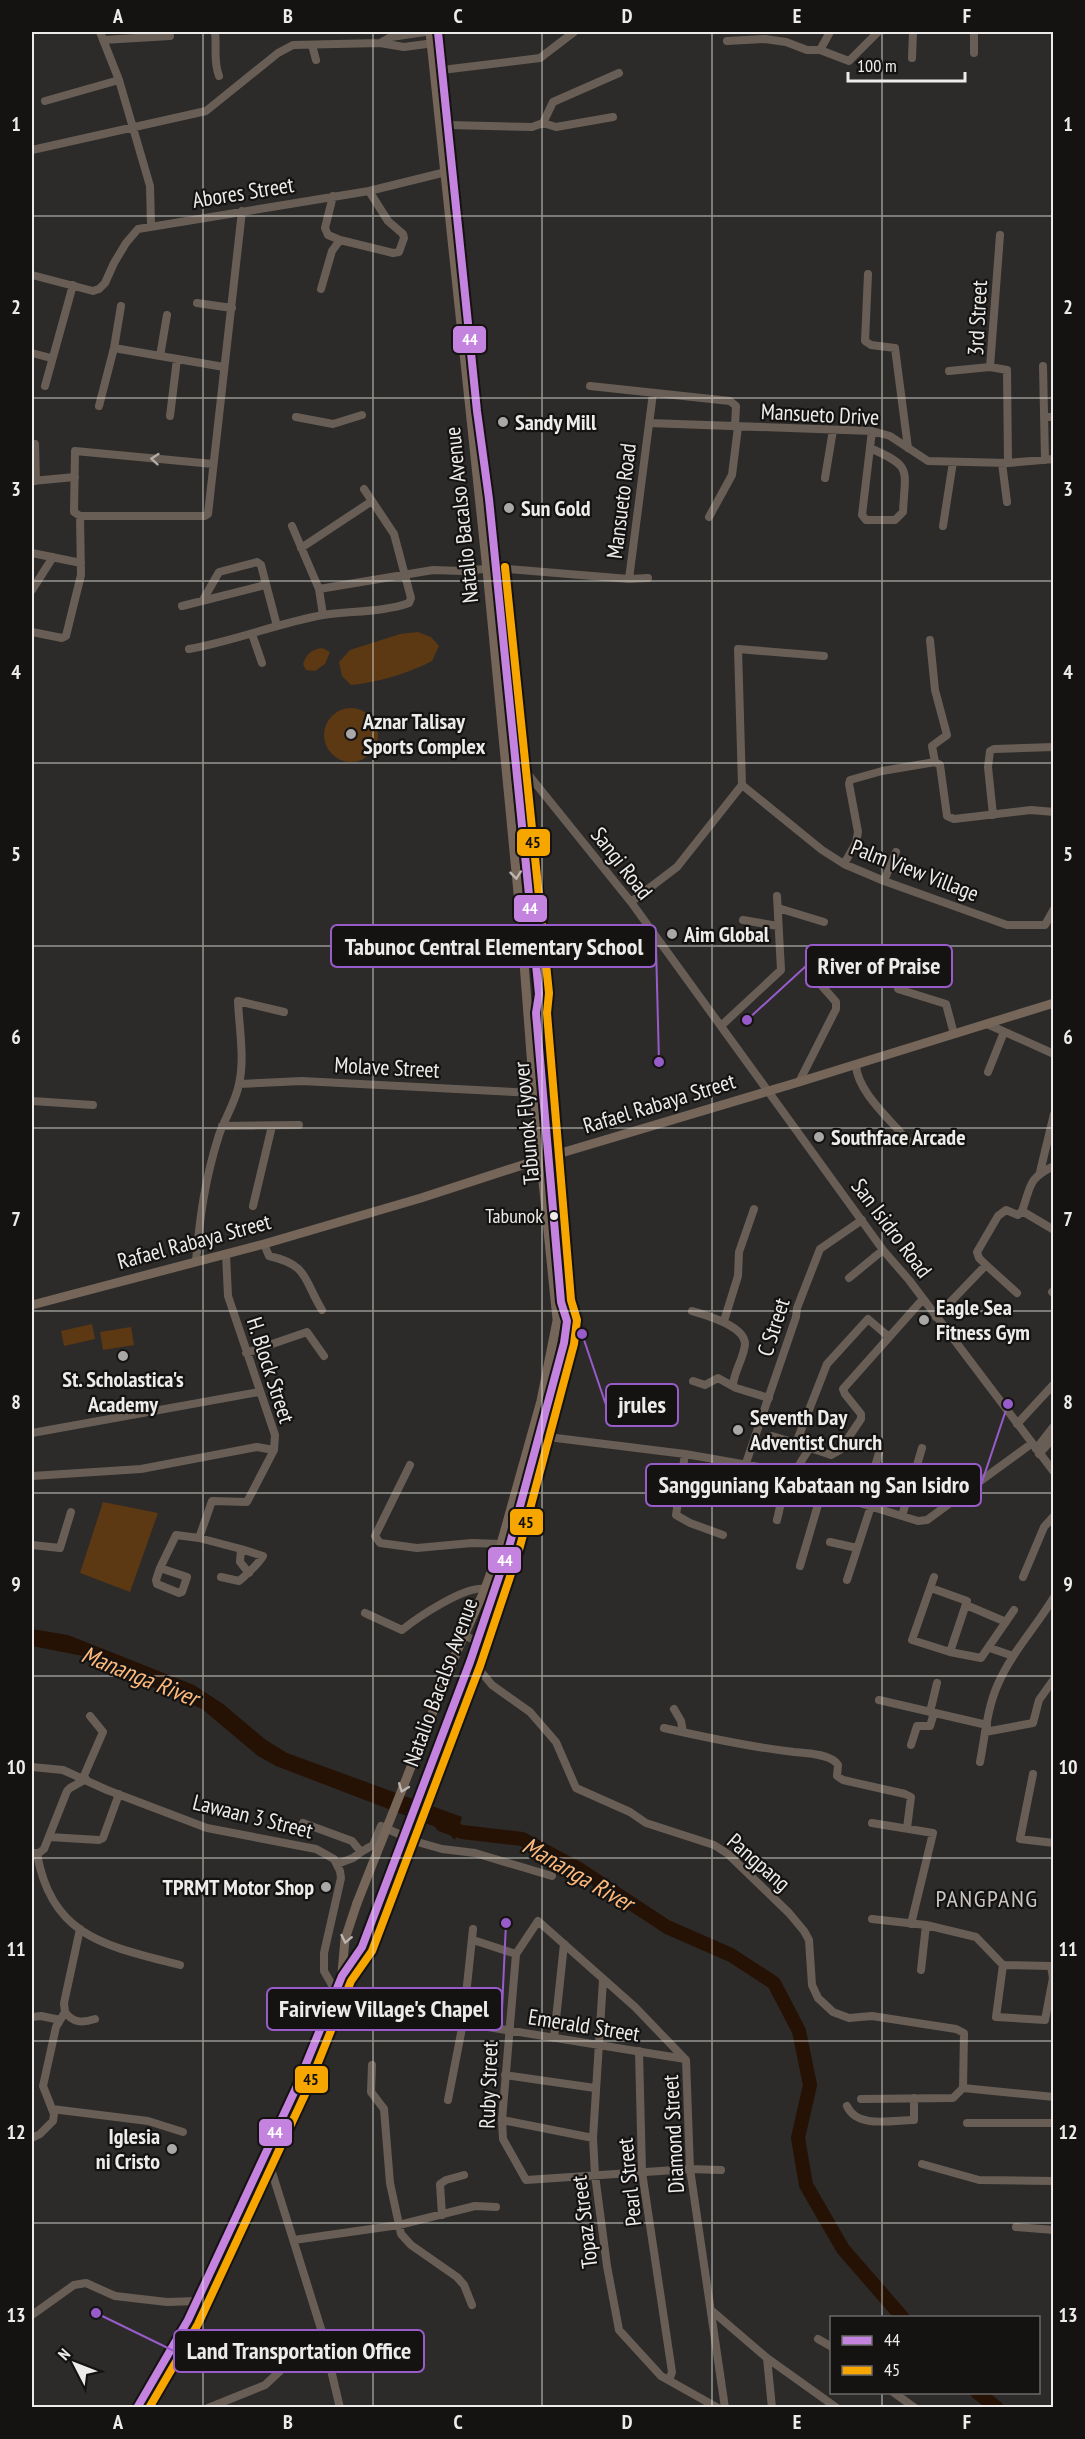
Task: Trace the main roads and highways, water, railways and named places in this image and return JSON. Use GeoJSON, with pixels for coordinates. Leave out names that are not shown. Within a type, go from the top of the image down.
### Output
{"type":"FeatureCollection","features":[{"type":"Feature","properties":{"kind":"main road","name":"Natalio Bacalso Avenue"},"geometry":{"type":"LineString","coordinates":[[430,32],[442,70],[448,125],[448,172]]}},
{"type":"Feature","properties":{"kind":"main road","name":"Natalio Bacalso Avenue"},"geometry":{"type":"LineString","coordinates":[[438,32],[435,43],[509,756],[534,1093],[562,1320]]}},
{"type":"Feature","properties":{"kind":"main road","name":"Natalio Bacalso Avenue"},"geometry":{"type":"LineString","coordinates":[[342,1976],[345,1939],[357,1903],[455,1656],[485,1589],[501,1544],[541,1401],[555,1338],[568,1302],[544,1012],[539,994],[509,756]]}},
{"type":"Feature","properties":{"kind":"main road","name":"Natalio Bacalso Avenue"},"geometry":{"type":"LineString","coordinates":[[536,1013],[539,994]]}},
{"type":"Feature","properties":{"kind":"main road","name":"Natalio Bacalso Avenue"},"geometry":{"type":"LineString","coordinates":[[527,995],[536,1013]]}},
{"type":"Feature","properties":{"kind":"main road","name":"Rafael Rabaya Street"},"geometry":{"type":"LineString","coordinates":[[32,1305],[264,1244],[420,1198],[556,1154],[856,1065],[1053,1003]]}},
{"type":"Feature","properties":{"kind":"main road","name":"Tabunok Flyover"},"geometry":{"type":"LineString","coordinates":[[536,1013],[561,1302]]}},
{"type":"Feature","properties":{"kind":"main road","name":"Natalio Bacalso Avenue"},"geometry":{"type":"LineString","coordinates":[[137,2408],[197,2301],[266,2153],[342,1976],[362,1947],[470,1662],[509,1547],[564,1343],[561,1302]]}},
{"type":"Feature","properties":{"kind":"water"},"geometry":{"type":"Polygon","coordinates":[[[32,1629],[68,1635],[194,1685],[223,1704],[266,1740],[287,1753],[462,1817],[455,1840],[446,1831],[276,1766],[258,1756],[202,1709],[83,1656],[32,1646],[32,1629]]]}},
{"type":"Feature","properties":{"kind":"waterway","name":"Mananga River"},"geometry":{"type":"LineString","coordinates":[[442,1825],[462,1832],[522,1839],[579,1869],[667,1927],[731,1955],[774,1983],[799,2031],[810,2085],[798,2138],[806,2185],[843,2249],[901,2316]]}},
{"type":"Feature","properties":{"kind":"waterway","name":"Mananga River"},"geometry":{"type":"LineString","coordinates":[[980,2394],[997,2408]]}},
{"type":"Feature","properties":{"kind":"place","name":"Sandy Mill"},"geometry":{"type":"Point","coordinates":[503,422]}},
{"type":"Feature","properties":{"kind":"place","name":"Sun Gold"},"geometry":{"type":"Point","coordinates":[509,508]}},
{"type":"Feature","properties":{"kind":"place","name":"Aznar Talisay Sports Complex"},"geometry":{"type":"Point","coordinates":[351,734]}},
{"type":"Feature","properties":{"kind":"place","name":"Aim Global"},"geometry":{"type":"Point","coordinates":[672,934]}},
{"type":"Feature","properties":{"kind":"place","name":"River of Praise"},"geometry":{"type":"Point","coordinates":[747,1020]}},
{"type":"Feature","properties":{"kind":"place","name":"Tabunoc Central Elementary School"},"geometry":{"type":"Point","coordinates":[659,1062]}},
{"type":"Feature","properties":{"kind":"place","name":"Southface Arcade"},"geometry":{"type":"Point","coordinates":[819,1137]}},
{"type":"Feature","properties":{"kind":"place","name":"Tabunok"},"geometry":{"type":"Point","coordinates":[554,1216]}},
{"type":"Feature","properties":{"kind":"place","name":"Eagle Sea Fitness Gym"},"geometry":{"type":"Point","coordinates":[924,1320]}},
{"type":"Feature","properties":{"kind":"place","name":"jrules"},"geometry":{"type":"Point","coordinates":[582,1334]}},
{"type":"Feature","properties":{"kind":"place","name":"St. Scholastica's Academy"},"geometry":{"type":"Point","coordinates":[123,1356]}},
{"type":"Feature","properties":{"kind":"place","name":"Sangguniang Kabataan ng San Isidro"},"geometry":{"type":"Point","coordinates":[1008,1404]}},
{"type":"Feature","properties":{"kind":"place","name":"Seventh Day Adventist Church"},"geometry":{"type":"Point","coordinates":[738,1430]}},
{"type":"Feature","properties":{"kind":"place","name":"TPRMT Motor Shop"},"geometry":{"type":"Point","coordinates":[326,1887]}},
{"type":"Feature","properties":{"kind":"place","name":"Fairview Village's Chapel"},"geometry":{"type":"Point","coordinates":[506,1923]}},
{"type":"Feature","properties":{"kind":"place","name":"Iglesia ni Cristo"},"geometry":{"type":"Point","coordinates":[172,2149]}},
{"type":"Feature","properties":{"kind":"place","name":"Land Transportation Office"},"geometry":{"type":"Point","coordinates":[96,2313]}},
{"type":"Feature","properties":{"kind":"district","name":"PANGPANG"},"geometry":{"type":"Point","coordinates":[987,1898]}}]}
